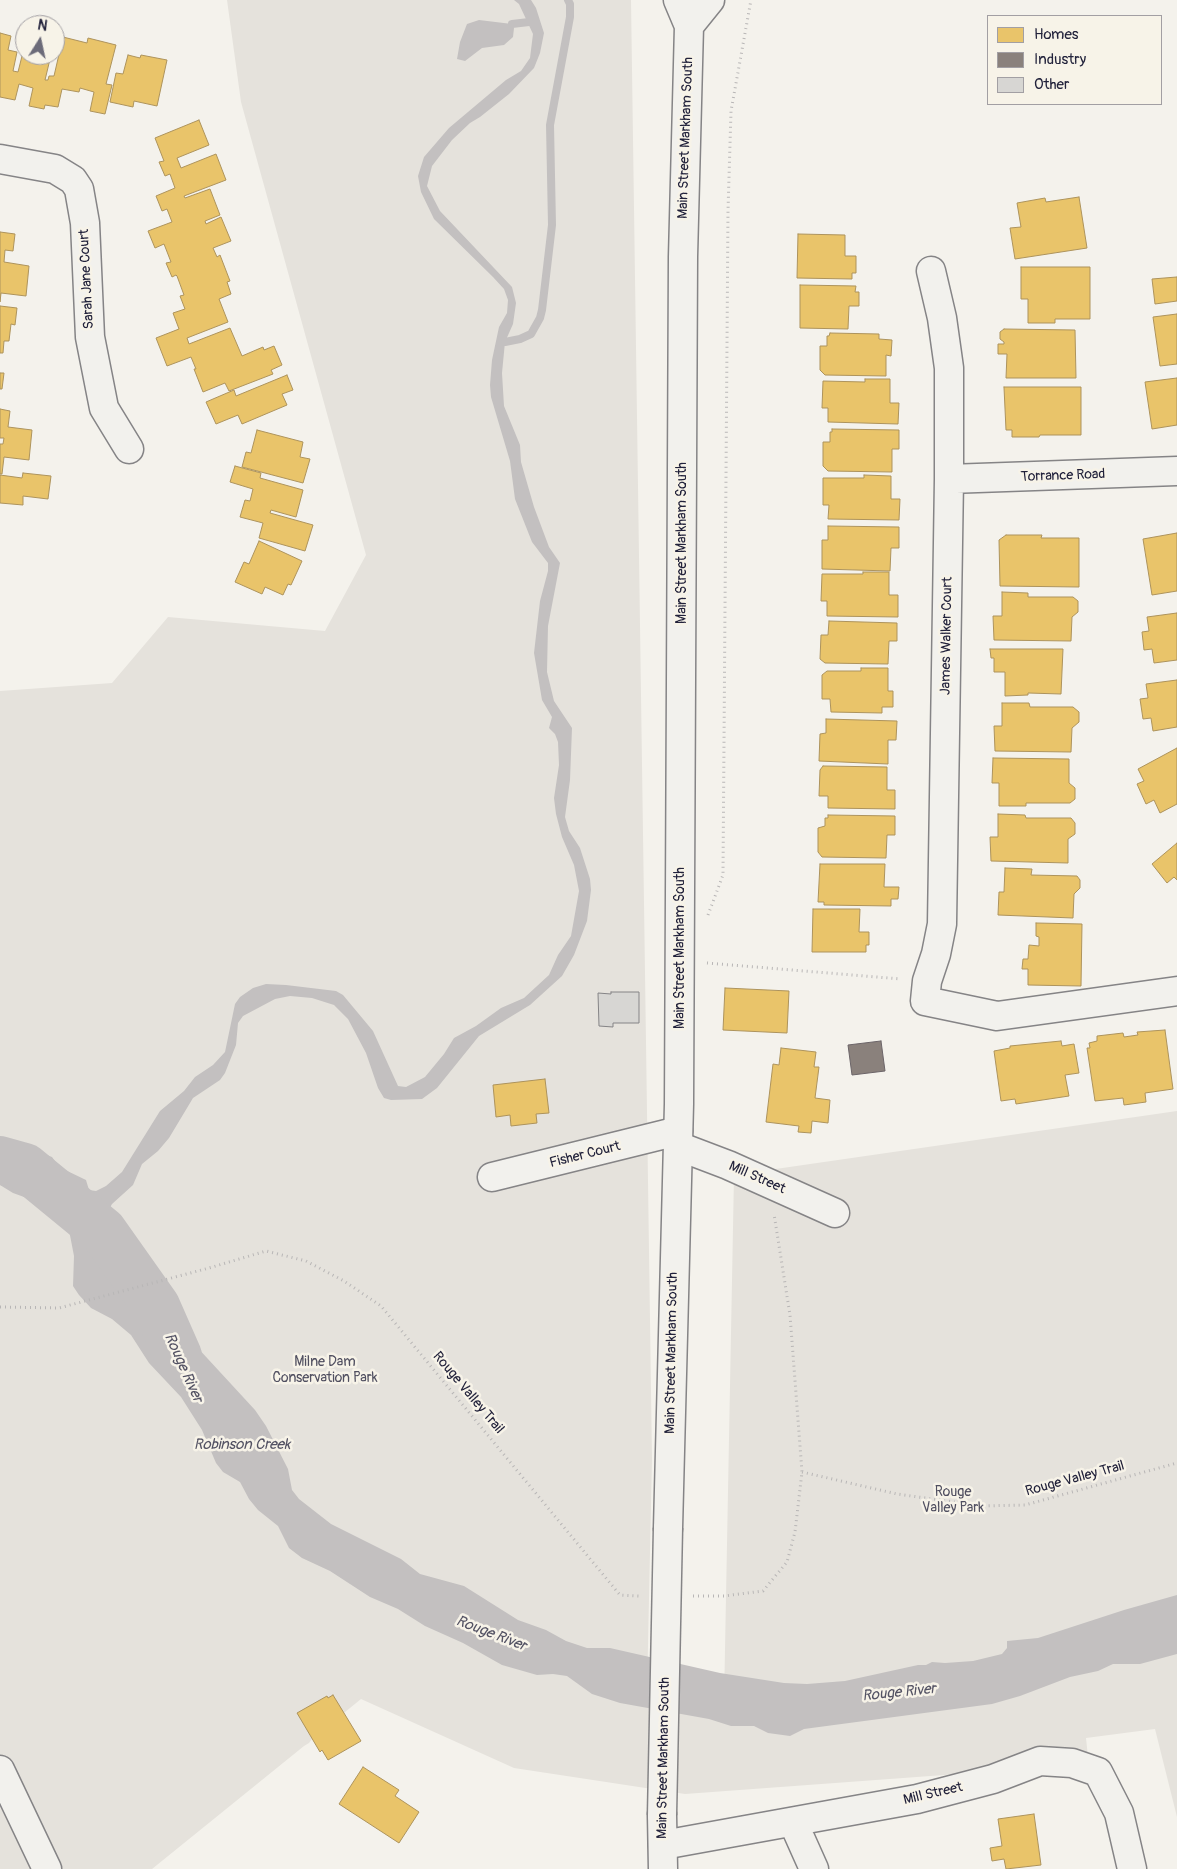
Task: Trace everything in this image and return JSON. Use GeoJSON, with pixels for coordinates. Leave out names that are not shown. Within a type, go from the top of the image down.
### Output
{"type":"FeatureCollection","features":[{"type":"Feature","properties":{"kind":"street","name":"Main Street Markham South"},"geometry":{"type":"LineString","coordinates":[[663,1857],[662,1815],[678,1138],[683,257],[689,26],[678,0]]}},
{"type":"Feature","properties":{"kind":"street"},"geometry":{"type":"LineString","coordinates":[[689,26],[710,0]]}},
{"type":"Feature","properties":{"kind":"street","name":"Sarah Jane Court"},"geometry":{"type":"LineString","coordinates":[[0,159],[55,168],[73,180],[79,189],[84,223],[90,336],[104,408],[128,449]]}},
{"type":"Feature","properties":{"kind":"street","name":"James Walker Court"},"geometry":{"type":"LineString","coordinates":[[926,991],[942,924],[950,368],[942,318],[931,271]]}},
{"type":"Feature","properties":{"kind":"street","name":"Torrance Road"},"geometry":{"type":"LineString","coordinates":[[949,480],[1177,472]]}},
{"type":"Feature","properties":{"kind":"street"},"geometry":{"type":"LineString","coordinates":[[926,991],[997,1016],[1177,991]]}},
{"type":"Feature","properties":{"kind":"street","name":"Fisher Court"},"geometry":{"type":"LineString","coordinates":[[492,1177],[678,1138]]}},
{"type":"Feature","properties":{"kind":"street","name":"Mill Street"},"geometry":{"type":"LineString","coordinates":[[678,1138],[706,1156],[835,1213]]}},
{"type":"Feature","properties":{"kind":"street","name":"Mill Street"},"geometry":{"type":"LineString","coordinates":[[663,1857],[794,1822],[918,1798],[993,1779],[1040,1761],[1072,1763],[1098,1772],[1119,1813],[1132,1869]]}},
{"type":"Feature","properties":{"kind":"street"},"geometry":{"type":"LineString","coordinates":[[0,1770],[47,1869]]}},
{"type":"Feature","properties":{"kind":"street"},"geometry":{"type":"LineString","coordinates":[[794,1822],[814,1869]]}},
{"type":"Feature","properties":{"kind":"path"},"geometry":{"type":"LineString","coordinates":[[708,916],[723,875],[728,221],[731,111],[751,0]]}},
{"type":"Feature","properties":{"kind":"path"},"geometry":{"type":"LineString","coordinates":[[707,963],[926,991]]}},
{"type":"Feature","properties":{"kind":"path"},"geometry":{"type":"LineString","coordinates":[[687,1596],[724,1596],[763,1591],[787,1562],[795,1532],[802,1472],[790,1315],[769,1184]]}},
{"type":"Feature","properties":{"kind":"path","name":"Rouge Valley Trail"},"geometry":{"type":"LineString","coordinates":[[0,1308],[59,1308],[266,1251],[306,1261],[344,1281],[381,1306],[620,1596],[649,1596]]}},
{"type":"Feature","properties":{"kind":"path","name":"Rouge Valley Trail"},"geometry":{"type":"LineString","coordinates":[[802,1472],[897,1494],[982,1506],[1025,1505],[1177,1462]]}},
{"type":"Feature","properties":{"kind":"shaded area","name":"Milne Dam Conservation Park"},"geometry":{"type":"Polygon","coordinates":[[[227,0],[631,0],[652,1459],[647,1692],[724,1702],[734,1175],[1177,1111],[1177,1817],[1155,1729],[1086,1738],[1090,1776],[1026,1769],[685,1794],[514,1768],[361,1699],[152,1869],[0,1869],[0,691],[112,683],[168,617],[325,631],[366,555],[241,102],[227,0]]]}},
{"type":"Feature","properties":{"kind":"water","name":"Robinson Creek"},"geometry":{"type":"Polygon","coordinates":[[[514,0],[531,0],[536,8],[544,33],[540,53],[534,68],[509,94],[470,123],[452,140],[432,166],[427,186],[440,211],[512,287],[516,303],[513,324],[505,342],[502,373],[504,406],[520,445],[521,462],[534,507],[549,547],[560,563],[548,626],[547,672],[554,701],[572,728],[570,780],[565,817],[569,831],[580,848],[590,879],[591,890],[587,921],[574,955],[562,976],[530,1005],[479,1036],[437,1088],[422,1099],[391,1100],[384,1098],[378,1088],[366,1053],[348,1019],[334,1005],[312,998],[290,996],[275,999],[243,1016],[238,1023],[236,1045],[225,1073],[220,1080],[193,1098],[169,1138],[158,1151],[142,1164],[133,1185],[112,1204],[101,1224],[100,1231],[108,1255],[120,1278],[140,1294],[161,1302],[174,1310],[196,1346],[255,1410],[266,1426],[288,1469],[292,1490],[299,1499],[331,1524],[401,1559],[420,1574],[464,1586],[518,1620],[546,1630],[566,1641],[587,1648],[610,1648],[720,1673],[784,1683],[807,1684],[845,1681],[918,1665],[926,1665],[932,1662],[973,1661],[1002,1654],[1007,1648],[1007,1641],[1038,1638],[1177,1595],[1177,1654],[1140,1664],[1113,1664],[1098,1671],[1070,1677],[1020,1696],[992,1704],[804,1729],[790,1736],[768,1733],[754,1726],[731,1726],[709,1719],[620,1703],[592,1694],[567,1676],[553,1674],[537,1675],[502,1665],[463,1643],[425,1626],[398,1609],[370,1597],[330,1571],[302,1558],[289,1548],[278,1526],[258,1510],[249,1499],[240,1482],[223,1472],[216,1463],[202,1430],[181,1397],[149,1363],[131,1335],[112,1319],[91,1308],[79,1295],[73,1286],[74,1256],[68,1225],[52,1207],[13,1193],[0,1185],[0,1137],[23,1150],[38,1152],[52,1157],[59,1167],[86,1180],[89,1190],[96,1191],[106,1186],[122,1172],[160,1111],[184,1091],[195,1077],[213,1065],[225,1052],[235,1004],[240,997],[253,988],[266,984],[286,985],[336,991],[343,995],[373,1031],[398,1086],[406,1087],[425,1077],[444,1054],[454,1038],[476,1026],[501,1008],[524,998],[549,975],[558,955],[571,936],[579,891],[574,865],[562,837],[556,814],[554,798],[559,765],[558,742],[555,734],[549,728],[552,717],[542,700],[534,653],[540,601],[548,571],[548,563],[532,542],[515,499],[510,461],[491,397],[492,360],[499,327],[507,313],[508,300],[504,289],[434,219],[421,192],[418,176],[424,157],[449,128],[506,80],[521,71],[530,58],[533,34],[519,4],[514,0]]]}},
{"type":"Feature","properties":{"kind":"water"},"geometry":{"type":"Polygon","coordinates":[[[479,20],[512,24],[514,28],[513,37],[504,45],[482,48],[465,61],[457,59],[460,42],[467,24],[479,20]]]}},
{"type":"Feature","properties":{"kind":"building: Homes"},"geometry":{"type":"Polygon","coordinates":[[[0,33],[11,36],[8,50],[15,52],[13,71],[18,72],[20,65],[49,65],[45,80],[48,80],[49,76],[54,76],[57,65],[65,65],[65,38],[87,43],[88,38],[116,45],[106,84],[112,85],[105,114],[90,111],[94,92],[80,88],[79,92],[62,89],[58,107],[45,105],[44,109],[29,106],[33,88],[19,84],[15,100],[0,97],[0,33]]]}},
{"type":"Feature","properties":{"kind":"building: Homes"},"geometry":{"type":"Polygon","coordinates":[[[128,55],[140,58],[141,55],[167,60],[157,106],[134,101],[133,107],[110,102],[116,73],[123,74],[128,55]]]}},
{"type":"Feature","properties":{"kind":"building: Homes"},"geometry":{"type":"Polygon","coordinates":[[[199,120],[209,145],[177,158],[181,168],[216,154],[226,180],[184,196],[185,198],[210,189],[220,215],[205,221],[206,224],[221,217],[231,241],[213,248],[217,257],[220,255],[230,281],[227,282],[231,294],[219,299],[228,322],[187,338],[189,344],[230,328],[242,356],[263,347],[264,350],[274,346],[282,365],[271,370],[273,374],[229,391],[225,383],[203,392],[191,357],[167,366],[156,338],[179,329],[173,313],[185,309],[180,296],[184,295],[177,276],[172,277],[166,263],[171,262],[164,244],[155,248],[148,231],[172,222],[167,209],[162,211],[156,196],[175,188],[170,174],[165,176],[159,162],[164,161],[155,138],[199,120]]]}},
{"type":"Feature","properties":{"kind":"building: Homes"},"geometry":{"type":"Polygon","coordinates":[[[1079,197],[1087,248],[1015,259],[1010,228],[1021,227],[1017,203],[1045,198],[1046,202],[1079,197]]]}},
{"type":"Feature","properties":{"kind":"building: Homes"},"geometry":{"type":"Polygon","coordinates":[[[0,232],[15,234],[13,251],[5,250],[4,262],[29,266],[26,296],[1,293],[0,302],[0,232]]]}},
{"type":"Feature","properties":{"kind":"building: Homes"},"geometry":{"type":"Polygon","coordinates":[[[798,234],[845,235],[845,256],[856,256],[856,273],[852,273],[852,279],[797,278],[798,234]]]}},
{"type":"Feature","properties":{"kind":"building: Homes"},"geometry":{"type":"Polygon","coordinates":[[[1021,267],[1090,267],[1090,319],[1055,319],[1055,323],[1028,323],[1028,299],[1021,299],[1021,267]]]}},
{"type":"Feature","properties":{"kind":"building: Homes"},"geometry":{"type":"Polygon","coordinates":[[[1177,277],[1177,301],[1155,304],[1152,279],[1177,277]]]}},
{"type":"Feature","properties":{"kind":"building: Homes"},"geometry":{"type":"Polygon","coordinates":[[[800,285],[856,286],[855,292],[859,292],[859,306],[849,306],[848,329],[800,328],[800,285]]]}},
{"type":"Feature","properties":{"kind":"building: Homes"},"geometry":{"type":"Polygon","coordinates":[[[0,306],[17,308],[15,325],[11,324],[9,341],[4,341],[3,353],[0,353],[0,306]]]}},
{"type":"Feature","properties":{"kind":"building: Homes"},"geometry":{"type":"Polygon","coordinates":[[[1177,314],[1177,364],[1160,366],[1153,317],[1177,314]]]}},
{"type":"Feature","properties":{"kind":"building: Homes"},"geometry":{"type":"Polygon","coordinates":[[[1004,329],[1075,330],[1076,378],[1006,378],[1007,354],[998,354],[998,344],[1004,344],[1000,339],[1000,332],[1004,329]]]}},
{"type":"Feature","properties":{"kind":"building: Homes"},"geometry":{"type":"Polygon","coordinates":[[[830,333],[879,334],[879,339],[892,340],[891,356],[886,355],[886,376],[825,375],[820,370],[820,346],[827,346],[827,336],[830,333]]]}},
{"type":"Feature","properties":{"kind":"building: Homes"},"geometry":{"type":"Polygon","coordinates":[[[0,373],[4,373],[2,389],[0,389],[0,373]]]}},
{"type":"Feature","properties":{"kind":"building: Homes"},"geometry":{"type":"Polygon","coordinates":[[[287,375],[293,390],[282,394],[287,405],[242,424],[238,415],[216,424],[206,402],[234,390],[236,396],[287,375]]]}},
{"type":"Feature","properties":{"kind":"building: Homes"},"geometry":{"type":"Polygon","coordinates":[[[1177,378],[1177,425],[1152,429],[1145,382],[1177,378]]]}},
{"type":"Feature","properties":{"kind":"building: Homes"},"geometry":{"type":"Polygon","coordinates":[[[865,379],[890,379],[890,403],[899,403],[898,424],[828,422],[828,408],[822,408],[823,381],[865,382],[865,379]]]}},
{"type":"Feature","properties":{"kind":"building: Homes"},"geometry":{"type":"Polygon","coordinates":[[[1004,387],[1081,387],[1081,435],[1012,437],[1012,430],[1006,430],[1004,387]]]}},
{"type":"Feature","properties":{"kind":"building: Homes"},"geometry":{"type":"Polygon","coordinates":[[[0,409],[10,411],[8,427],[32,430],[29,460],[4,457],[2,474],[0,474],[0,444],[3,444],[4,438],[0,438],[0,409]]]}},
{"type":"Feature","properties":{"kind":"building: Homes"},"geometry":{"type":"Polygon","coordinates":[[[832,429],[899,430],[899,449],[892,449],[892,472],[828,471],[823,466],[823,442],[830,442],[830,432],[832,432],[832,429]]]}},
{"type":"Feature","properties":{"kind":"building: Homes"},"geometry":{"type":"Polygon","coordinates":[[[257,430],[303,442],[300,457],[310,459],[303,483],[242,467],[246,452],[251,453],[257,430]]]}},
{"type":"Feature","properties":{"kind":"building: Homes"},"geometry":{"type":"Polygon","coordinates":[[[235,466],[261,473],[260,478],[303,490],[296,517],[271,510],[270,513],[313,525],[305,551],[259,538],[263,523],[240,517],[245,500],[250,501],[253,489],[230,482],[235,466]]]}},
{"type":"Feature","properties":{"kind":"building: Homes"},"geometry":{"type":"Polygon","coordinates":[[[23,473],[51,476],[48,499],[23,496],[23,505],[0,503],[0,475],[22,478],[23,473]]]}},
{"type":"Feature","properties":{"kind":"building: Homes"},"geometry":{"type":"Polygon","coordinates":[[[864,475],[891,476],[891,499],[900,499],[899,520],[828,519],[829,505],[823,505],[823,478],[864,478],[864,475]]]}},
{"type":"Feature","properties":{"kind":"building: Homes"},"geometry":{"type":"Polygon","coordinates":[[[828,526],[899,527],[899,548],[891,548],[890,571],[822,569],[822,540],[828,540],[828,526]]]}},
{"type":"Feature","properties":{"kind":"building: Homes"},"geometry":{"type":"Polygon","coordinates":[[[1177,533],[1177,591],[1152,595],[1143,539],[1177,533]]]}},
{"type":"Feature","properties":{"kind":"building: Homes"},"geometry":{"type":"Polygon","coordinates":[[[1006,535],[1042,535],[1041,538],[1079,538],[1079,587],[1000,586],[999,540],[1006,535]]]}},
{"type":"Feature","properties":{"kind":"building: Homes"},"geometry":{"type":"Polygon","coordinates":[[[259,541],[302,561],[291,585],[288,584],[283,595],[265,587],[262,594],[235,582],[244,562],[249,564],[259,541]]]}},
{"type":"Feature","properties":{"kind":"building: Homes"},"geometry":{"type":"Polygon","coordinates":[[[863,572],[889,572],[889,595],[898,595],[898,617],[827,616],[827,601],[821,601],[822,574],[863,574],[863,572]]]}},
{"type":"Feature","properties":{"kind":"building: Homes"},"geometry":{"type":"Polygon","coordinates":[[[1002,592],[1028,593],[1028,597],[1073,597],[1078,601],[1078,612],[1072,617],[1071,641],[994,640],[993,616],[1002,616],[1002,592]]]}},
{"type":"Feature","properties":{"kind":"building: Homes"},"geometry":{"type":"Polygon","coordinates":[[[1177,613],[1177,660],[1154,663],[1152,649],[1144,650],[1142,632],[1149,631],[1147,617],[1177,613]]]}},
{"type":"Feature","properties":{"kind":"building: Homes"},"geometry":{"type":"Polygon","coordinates":[[[829,621],[897,623],[897,641],[889,641],[888,664],[825,663],[820,659],[821,635],[828,635],[829,621]]]}},
{"type":"Feature","properties":{"kind":"building: Homes"},"geometry":{"type":"Polygon","coordinates":[[[990,649],[1063,649],[1061,694],[1028,693],[1028,695],[1005,696],[1005,672],[994,672],[994,658],[991,658],[990,649]]]}},
{"type":"Feature","properties":{"kind":"building: Homes"},"geometry":{"type":"Polygon","coordinates":[[[861,668],[888,668],[888,691],[893,691],[893,707],[882,707],[882,713],[831,712],[830,699],[822,699],[822,675],[827,671],[861,671],[861,668]]]}},
{"type":"Feature","properties":{"kind":"building: Homes"},"geometry":{"type":"Polygon","coordinates":[[[1177,680],[1177,727],[1153,731],[1151,718],[1143,719],[1140,699],[1148,698],[1146,684],[1177,680]]]}},
{"type":"Feature","properties":{"kind":"building: Homes"},"geometry":{"type":"Polygon","coordinates":[[[1002,703],[1029,703],[1030,707],[1073,707],[1079,712],[1079,722],[1072,728],[1071,752],[995,751],[994,726],[1002,726],[1002,703]]]}},
{"type":"Feature","properties":{"kind":"building: Homes"},"geometry":{"type":"Polygon","coordinates":[[[826,719],[897,721],[896,740],[888,740],[888,764],[819,761],[820,734],[826,733],[826,719]]]}},
{"type":"Feature","properties":{"kind":"building: Homes"},"geometry":{"type":"Polygon","coordinates":[[[1177,748],[1177,804],[1160,813],[1154,800],[1146,804],[1137,784],[1144,781],[1138,769],[1177,748]]]}},
{"type":"Feature","properties":{"kind":"building: Homes"},"geometry":{"type":"Polygon","coordinates":[[[993,758],[1069,759],[1069,783],[1075,788],[1075,799],[1070,803],[1026,803],[1026,806],[999,806],[999,783],[992,783],[993,758]]]}},
{"type":"Feature","properties":{"kind":"building: Homes"},"geometry":{"type":"Polygon","coordinates":[[[823,766],[887,767],[887,790],[895,790],[895,809],[828,808],[828,796],[819,796],[820,770],[823,766]]]}},
{"type":"Feature","properties":{"kind":"building: Homes"},"geometry":{"type":"Polygon","coordinates":[[[998,814],[1025,815],[1026,818],[1071,818],[1075,823],[1075,834],[1068,839],[1068,863],[991,861],[990,837],[998,837],[998,814]]]}},
{"type":"Feature","properties":{"kind":"building: Homes"},"geometry":{"type":"Polygon","coordinates":[[[828,815],[895,816],[895,835],[887,835],[886,858],[822,857],[818,852],[818,828],[825,826],[825,818],[828,818],[828,815]]]}},
{"type":"Feature","properties":{"kind":"building: Homes"},"geometry":{"type":"Polygon","coordinates":[[[1177,843],[1177,880],[1174,877],[1167,883],[1152,864],[1177,843]]]}},
{"type":"Feature","properties":{"kind":"building: Homes"},"geometry":{"type":"Polygon","coordinates":[[[820,864],[885,864],[884,887],[899,887],[898,899],[891,899],[891,906],[824,905],[824,902],[818,902],[820,864]]]}},
{"type":"Feature","properties":{"kind":"building: Homes"},"geometry":{"type":"Polygon","coordinates":[[[1005,868],[1032,869],[1031,875],[1077,876],[1080,880],[1080,888],[1074,894],[1073,918],[998,915],[999,892],[1004,892],[1005,868]]]}},
{"type":"Feature","properties":{"kind":"building: Homes"},"geometry":{"type":"Polygon","coordinates":[[[813,909],[860,909],[859,932],[869,932],[869,945],[866,945],[866,952],[812,952],[813,909]]]}},
{"type":"Feature","properties":{"kind":"building: Homes"},"geometry":{"type":"Polygon","coordinates":[[[1036,923],[1082,924],[1081,986],[1028,985],[1028,969],[1022,969],[1023,959],[1028,959],[1029,945],[1039,946],[1039,937],[1036,936],[1036,923]]]}},
{"type":"Feature","properties":{"kind":"building: Homes"},"geometry":{"type":"Polygon","coordinates":[[[725,988],[789,991],[787,1033],[723,1030],[725,988]]]}},
{"type":"Feature","properties":{"kind":"building: Homes"},"geometry":{"type":"Polygon","coordinates":[[[1165,1030],[1173,1089],[1145,1093],[1146,1102],[1124,1105],[1123,1098],[1095,1101],[1087,1048],[1090,1048],[1089,1043],[1097,1041],[1097,1036],[1123,1033],[1124,1037],[1138,1035],[1137,1032],[1165,1030]]]}},
{"type":"Feature","properties":{"kind":"building: Homes"},"geometry":{"type":"Polygon","coordinates":[[[1061,1041],[1062,1046],[1074,1044],[1079,1073],[1065,1075],[1069,1096],[1016,1104],[1015,1099],[1001,1101],[994,1051],[1010,1048],[1010,1046],[1061,1041]]]}},
{"type":"Feature","properties":{"kind":"building: Homes"},"geometry":{"type":"Polygon","coordinates":[[[781,1048],[816,1052],[814,1067],[819,1067],[815,1098],[830,1100],[828,1123],[812,1121],[811,1133],[798,1132],[799,1126],[766,1122],[773,1064],[779,1065],[781,1048]]]}},
{"type":"Feature","properties":{"kind":"building: Homes"},"geometry":{"type":"Polygon","coordinates":[[[545,1079],[549,1113],[536,1114],[537,1123],[511,1126],[510,1115],[496,1117],[493,1085],[545,1079]]]}},
{"type":"Feature","properties":{"kind":"building: Homes"},"geometry":{"type":"Polygon","coordinates":[[[333,1695],[361,1741],[328,1760],[322,1750],[320,1752],[297,1713],[327,1696],[328,1698],[333,1695]]]}},
{"type":"Feature","properties":{"kind":"building: Homes"},"geometry":{"type":"Polygon","coordinates":[[[363,1767],[399,1790],[395,1796],[419,1812],[399,1843],[339,1804],[363,1767]]]}},
{"type":"Feature","properties":{"kind":"building: Homes"},"geometry":{"type":"Polygon","coordinates":[[[1034,1814],[1041,1865],[1006,1869],[1004,1859],[992,1861],[990,1848],[1002,1846],[998,1819],[1034,1814]]]}},
{"type":"Feature","properties":{"kind":"building: Industry"},"geometry":{"type":"Polygon","coordinates":[[[881,1041],[885,1071],[852,1075],[848,1045],[881,1041]]]}},
{"type":"Feature","properties":{"kind":"building: Other"},"geometry":{"type":"Polygon","coordinates":[[[611,992],[639,992],[639,1023],[613,1023],[613,1027],[599,1026],[598,993],[611,994],[611,992]]]}},
{"type":"Feature","properties":{"kind":"waterway"},"geometry":{"type":"LineString","coordinates":[[505,342],[520,339],[531,334],[540,318],[542,310],[552,225],[550,125],[570,17],[570,4],[568,0]]}},
{"type":"Feature","properties":{"kind":"waterway"},"geometry":{"type":"LineString","coordinates":[[512,24],[529,22]]}},
{"type":"Feature","properties":{"kind":"waterway","name":"Rouge River"},"geometry":{"type":"LineString","coordinates":[[0,1160],[25,1167],[103,1231],[156,1306],[178,1356]]}},
{"type":"Feature","properties":{"kind":"park label","name":"Rouge Valley Park"},"geometry":{"type":"Point","coordinates":[953,1500]}}]}
